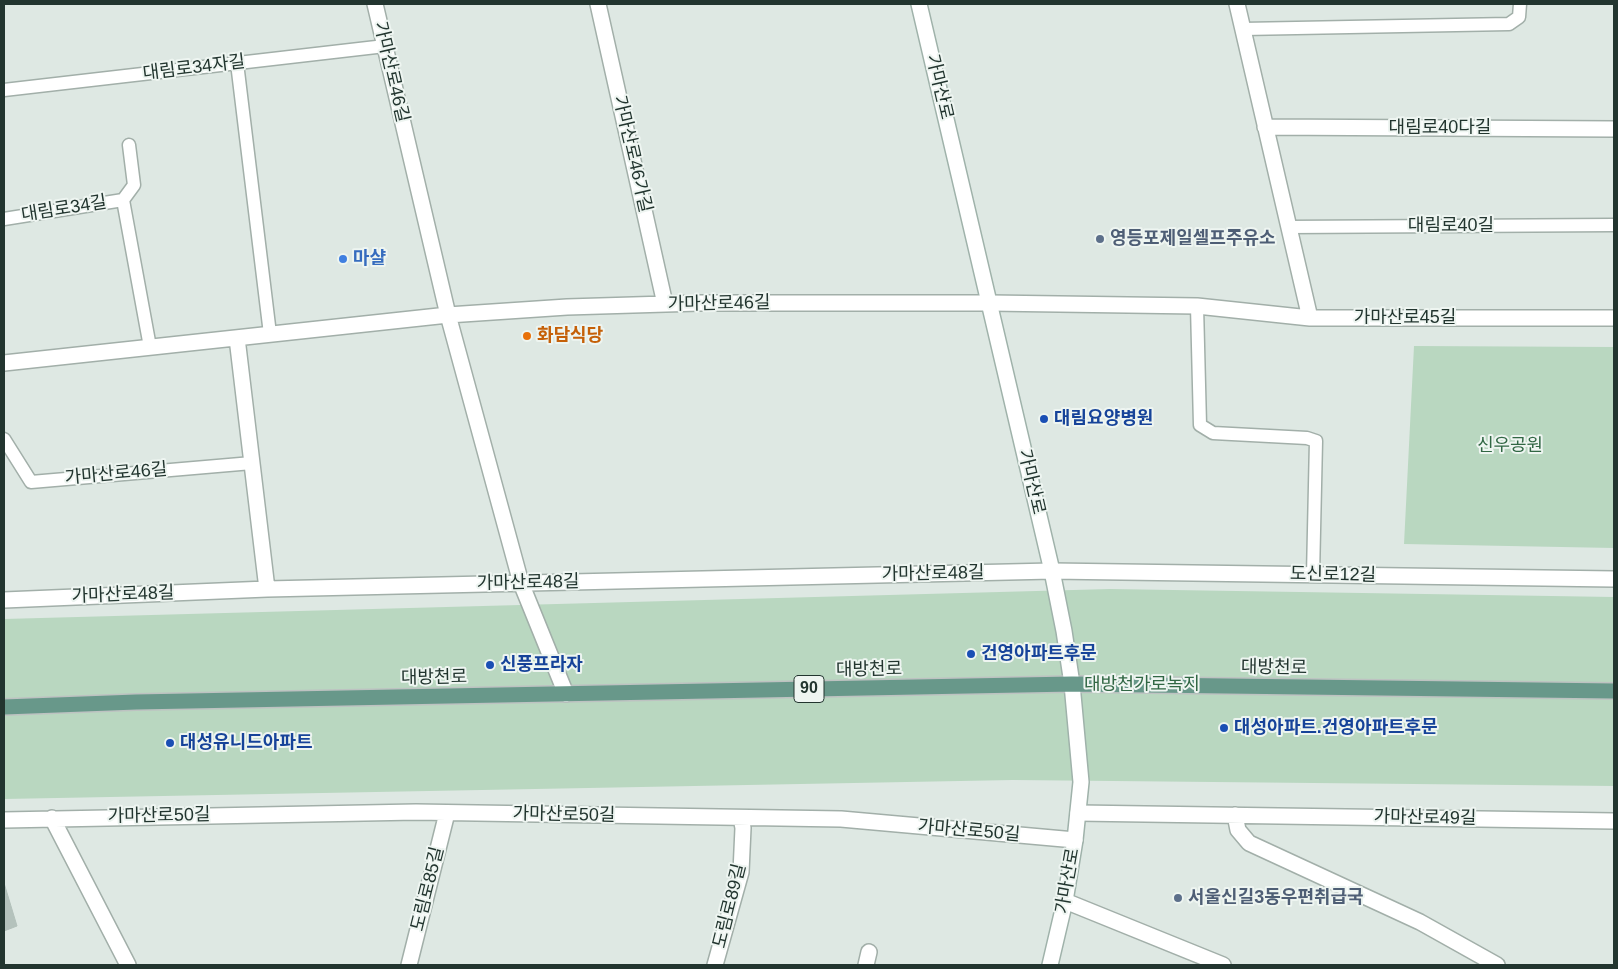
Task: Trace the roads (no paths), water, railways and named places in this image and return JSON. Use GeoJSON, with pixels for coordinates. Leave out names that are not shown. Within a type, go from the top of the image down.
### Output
{"type":"FeatureCollection","features":[{"type":"Feature","properties":{"kind":"main road","name":"대방천로"},"geometry":{"type":"LineString","coordinates":[[4,707],[156,702],[1072,684],[1614,691]]}},
{"type":"Feature","properties":{"kind":"street","name":"가마산로46길"},"geometry":{"type":"LineString","coordinates":[[375,4],[448,315],[521,583],[566,694]]}},
{"type":"Feature","properties":{"kind":"street","name":"가마산로46가길"},"geometry":{"type":"LineString","coordinates":[[598,4],[665,304]]}},
{"type":"Feature","properties":{"kind":"street","name":"가마산로"},"geometry":{"type":"LineString","coordinates":[[920,4],[1052,571],[1072,684],[1081,782],[1075,840],[1065,901],[1050,965]]}},
{"type":"Feature","properties":{"kind":"street"},"geometry":{"type":"LineString","coordinates":[[1237,4],[1310,318]]}},
{"type":"Feature","properties":{"kind":"street","name":"대림로40다길"},"geometry":{"type":"LineString","coordinates":[[1265,127],[1614,129]]}},
{"type":"Feature","properties":{"kind":"street","name":"가마산로46길"},"geometry":{"type":"LineString","coordinates":[[4,363],[448,315],[665,304],[990,303]]}},
{"type":"Feature","properties":{"kind":"street","name":"가마산로45길"},"geometry":{"type":"LineString","coordinates":[[990,303],[1197,306],[1310,318],[1614,318]]}},
{"type":"Feature","properties":{"kind":"street"},"geometry":{"type":"LineString","coordinates":[[237,338],[267,589]]}},
{"type":"Feature","properties":{"kind":"street","name":"도신로12길"},"geometry":{"type":"LineString","coordinates":[[1052,571],[1614,579]]}},
{"type":"Feature","properties":{"kind":"street","name":"가마산로48길"},"geometry":{"type":"LineString","coordinates":[[4,600],[267,589],[1052,571]]}},
{"type":"Feature","properties":{"kind":"street","name":"가마산로50길"},"geometry":{"type":"LineString","coordinates":[[4,820],[447,813],[841,819],[1075,840]]}},
{"type":"Feature","properties":{"kind":"street","name":"도림로85길"},"geometry":{"type":"LineString","coordinates":[[408,965],[447,813]]}},
{"type":"Feature","properties":{"kind":"street","name":"가마산로49길"},"geometry":{"type":"LineString","coordinates":[[1078,813],[1614,821]]}},
{"type":"Feature","properties":{"kind":"street"},"geometry":{"type":"LineString","coordinates":[[1235,815],[1238,830],[1248,843],[1420,922],[1497,965]]}},
{"type":"Feature","properties":{"kind":"street"},"geometry":{"type":"LineString","coordinates":[[52,818],[128,965]]}},
{"type":"Feature","properties":{"kind":"street","name":"도림로89길"},"geometry":{"type":"LineString","coordinates":[[715,965],[741,872],[742,818]]}},
{"type":"Feature","properties":{"kind":"street"},"geometry":{"type":"LineString","coordinates":[[1065,901],[1223,965]]}},
{"type":"Feature","properties":{"kind":"lane"},"geometry":{"type":"LineString","coordinates":[[1242,29],[1509,24],[1519,17],[1520,4]]}},
{"type":"Feature","properties":{"kind":"lane","name":"대림로34자길"},"geometry":{"type":"LineString","coordinates":[[4,90],[384,46]]}},
{"type":"Feature","properties":{"kind":"lane"},"geometry":{"type":"LineString","coordinates":[[237,63],[270,334]]}},
{"type":"Feature","properties":{"kind":"lane"},"geometry":{"type":"LineString","coordinates":[[129,145],[134,185],[124,200],[150,347]]}},
{"type":"Feature","properties":{"kind":"lane","name":"대림로34길"},"geometry":{"type":"LineString","coordinates":[[4,219],[124,200]]}},
{"type":"Feature","properties":{"kind":"lane","name":"대림로40길"},"geometry":{"type":"LineString","coordinates":[[1288,227],[1614,225]]}},
{"type":"Feature","properties":{"kind":"lane"},"geometry":{"type":"LineString","coordinates":[[1197,306],[1200,426],[1213,433],[1307,438],[1316,441],[1313,575]]}},
{"type":"Feature","properties":{"kind":"lane","name":"가마산로46길"},"geometry":{"type":"LineString","coordinates":[[4,439],[31,482],[252,462]]}},
{"type":"Feature","properties":{"kind":"place","name":"영등포제일셀프주유소"},"geometry":{"type":"Point","coordinates":[1100,239]}},
{"type":"Feature","properties":{"kind":"place","name":"마샬"},"geometry":{"type":"Point","coordinates":[343,259]}},
{"type":"Feature","properties":{"kind":"place","name":"화담식당"},"geometry":{"type":"Point","coordinates":[527,336]}},
{"type":"Feature","properties":{"kind":"place","name":"대림요양병원"},"geometry":{"type":"Point","coordinates":[1044,419]}},
{"type":"Feature","properties":{"kind":"place","name":"건영아파트후문"},"geometry":{"type":"Point","coordinates":[971,654]}},
{"type":"Feature","properties":{"kind":"place","name":"신풍프라자"},"geometry":{"type":"Point","coordinates":[490,665]}},
{"type":"Feature","properties":{"kind":"place","name":"대성아파트.건영아파트후문"},"geometry":{"type":"Point","coordinates":[1224,728]}},
{"type":"Feature","properties":{"kind":"place","name":"대성유니드아파트"},"geometry":{"type":"Point","coordinates":[170,743]}},
{"type":"Feature","properties":{"kind":"place","name":"서울신길3동우편취급국"},"geometry":{"type":"Point","coordinates":[1178,898]}},
{"type":"Feature","properties":{"kind":"park label","name":"신우공원"},"geometry":{"type":"Point","coordinates":[1510,446]}},
{"type":"Feature","properties":{"kind":"park label","name":"대방천가로녹지"},"geometry":{"type":"Point","coordinates":[1142,685]}}]}
